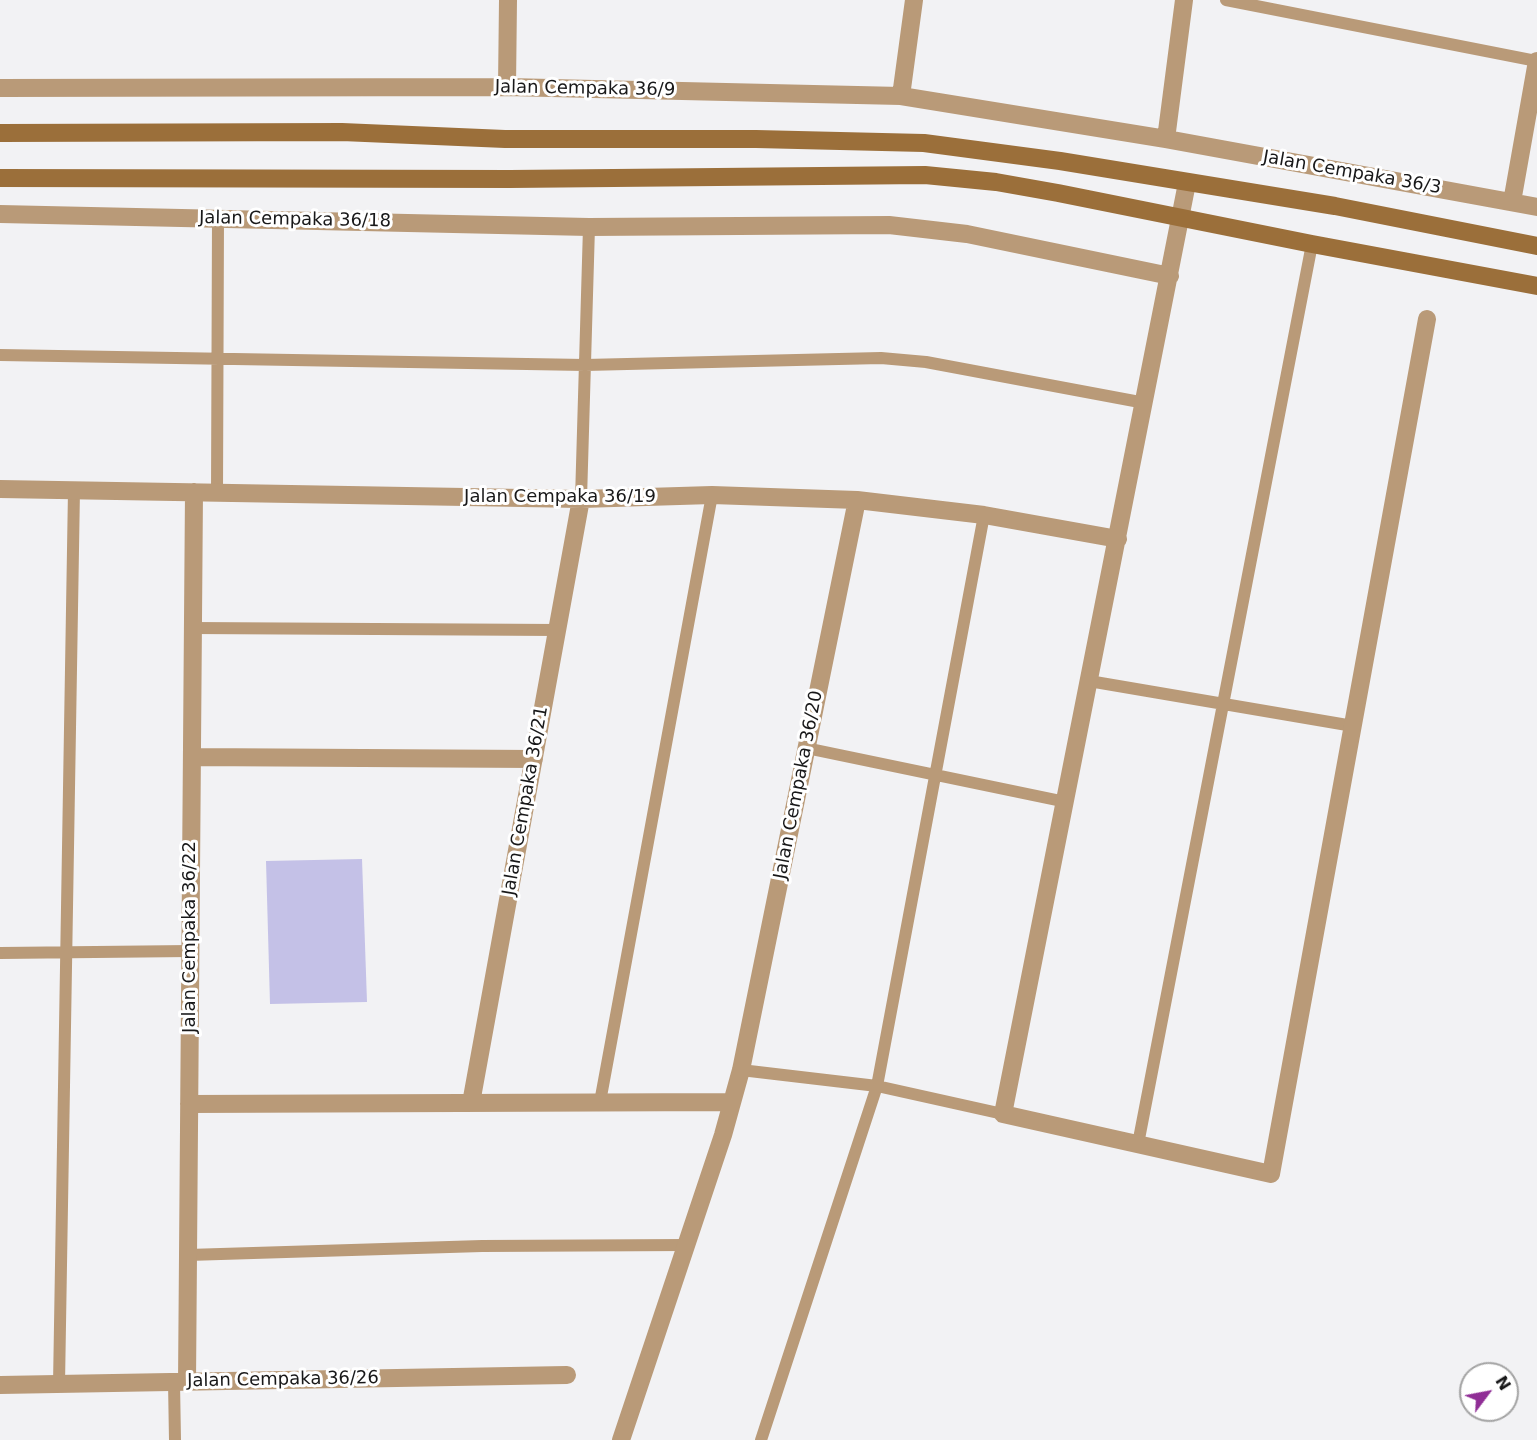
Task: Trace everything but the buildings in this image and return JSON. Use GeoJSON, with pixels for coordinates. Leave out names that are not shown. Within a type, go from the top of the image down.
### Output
{"type":"FeatureCollection","features":[{"type":"Feature","properties":{"kind":"street"},"geometry":{"type":"LineString","coordinates":[[507,87],[508,0]]}},
{"type":"Feature","properties":{"kind":"street"},"geometry":{"type":"LineString","coordinates":[[901,96],[914,0]]}},
{"type":"Feature","properties":{"kind":"street"},"geometry":{"type":"LineString","coordinates":[[1166,139],[1184,0]]}},
{"type":"Feature","properties":{"kind":"street"},"geometry":{"type":"LineString","coordinates":[[1512,202],[1537,61]]}},
{"type":"Feature","properties":{"kind":"street","name":"Jalan Cempaka 36/9"},"geometry":{"type":"LineString","coordinates":[[0,88],[507,87],[901,96],[1166,139]]}},
{"type":"Feature","properties":{"kind":"street"},"geometry":{"type":"LineString","coordinates":[[0,133],[342,132],[505,139],[924,142],[1335,206],[1537,246]]}},
{"type":"Feature","properties":{"kind":"street","name":"Jalan Cempaka 36/3"},"geometry":{"type":"LineString","coordinates":[[1166,139],[1537,207]]}},
{"type":"Feature","properties":{"kind":"street"},"geometry":{"type":"LineString","coordinates":[[0,178],[510,179],[925,175],[996,182],[1537,286]]}},
{"type":"Feature","properties":{"kind":"street"},"geometry":{"type":"LineString","coordinates":[[1187,183],[1004,1114],[1271,1174],[1427,319]]}},
{"type":"Feature","properties":{"kind":"street","name":"Jalan Cempaka 36/18"},"geometry":{"type":"LineString","coordinates":[[0,214],[589,226],[889,225],[967,234],[1170,276]]}},
{"type":"Feature","properties":{"kind":"street","name":"Jalan Cempaka 36/19"},"geometry":{"type":"LineString","coordinates":[[0,489],[581,500],[712,495],[857,500],[984,515],[1118,539]]}},
{"type":"Feature","properties":{"kind":"street","name":"Jalan Cempaka 36/22"},"geometry":{"type":"LineString","coordinates":[[181,1382],[188,1256],[194,492]]}},
{"type":"Feature","properties":{"kind":"street","name":"Jalan Cempaka 36/21"},"geometry":{"type":"LineString","coordinates":[[471,1103],[581,500]]}},
{"type":"Feature","properties":{"kind":"street","name":"Jalan Cempaka 36/20"},"geometry":{"type":"LineString","coordinates":[[621,1440],[723,1135],[741,1071],[857,500]]}},
{"type":"Feature","properties":{"kind":"street"},"geometry":{"type":"LineString","coordinates":[[192,758],[534,759]]}},
{"type":"Feature","properties":{"kind":"street"},"geometry":{"type":"LineString","coordinates":[[189,1104],[732,1102]]}},
{"type":"Feature","properties":{"kind":"street","name":"Jalan Cempaka 36/26"},"geometry":{"type":"LineString","coordinates":[[0,1385],[567,1375]]}},
{"type":"Feature","properties":{"kind":"lane"},"geometry":{"type":"LineString","coordinates":[[1226,0],[1537,61]]}},
{"type":"Feature","properties":{"kind":"lane"},"geometry":{"type":"LineString","coordinates":[[217,493],[218,219]]}},
{"type":"Feature","properties":{"kind":"lane"},"geometry":{"type":"LineString","coordinates":[[581,500],[589,226]]}},
{"type":"Feature","properties":{"kind":"lane"},"geometry":{"type":"LineString","coordinates":[[1138,1144],[1311,244]]}},
{"type":"Feature","properties":{"kind":"lane"},"geometry":{"type":"LineString","coordinates":[[0,355],[585,365],[881,358],[926,362],[1145,403]]}},
{"type":"Feature","properties":{"kind":"lane"},"geometry":{"type":"LineString","coordinates":[[59,1384],[74,490]]}},
{"type":"Feature","properties":{"kind":"lane"},"geometry":{"type":"LineString","coordinates":[[600,1102],[712,495]]}},
{"type":"Feature","properties":{"kind":"lane"},"geometry":{"type":"LineString","coordinates":[[760,1440],[877,1086],[984,515]]}},
{"type":"Feature","properties":{"kind":"lane"},"geometry":{"type":"LineString","coordinates":[[192,628],[558,630]]}},
{"type":"Feature","properties":{"kind":"lane"},"geometry":{"type":"LineString","coordinates":[[1089,681],[1353,726]]}},
{"type":"Feature","properties":{"kind":"lane"},"geometry":{"type":"LineString","coordinates":[[806,748],[1066,802]]}},
{"type":"Feature","properties":{"kind":"lane"},"geometry":{"type":"LineString","coordinates":[[0,953],[190,951]]}},
{"type":"Feature","properties":{"kind":"lane"},"geometry":{"type":"LineString","coordinates":[[741,1071],[877,1086],[1004,1114]]}},
{"type":"Feature","properties":{"kind":"lane"},"geometry":{"type":"LineString","coordinates":[[188,1256],[482,1246],[687,1245]]}},
{"type":"Feature","properties":{"kind":"lane"},"geometry":{"type":"LineString","coordinates":[[175,1440],[181,1382]]}},
{"type":"Feature","properties":{"kind":"shaded area"},"geometry":{"type":"Polygon","coordinates":[[[362,859],[367,1002],[270,1004],[266,861],[362,859]]]}}]}
